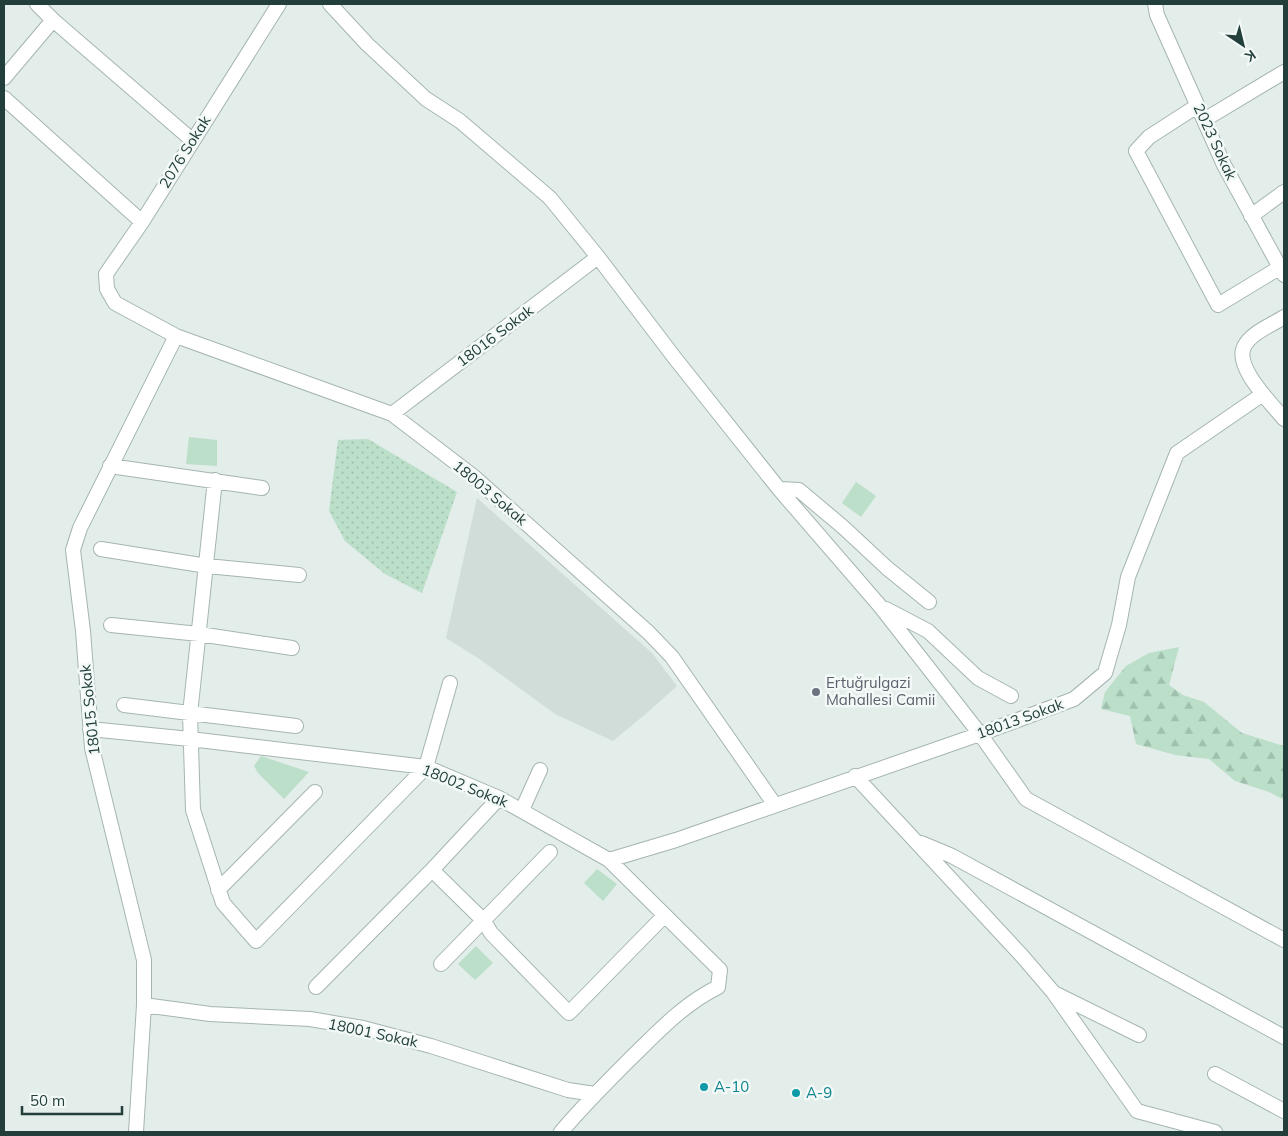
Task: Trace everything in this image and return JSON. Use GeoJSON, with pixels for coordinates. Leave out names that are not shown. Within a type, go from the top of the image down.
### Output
{"type":"FeatureCollection","features":[{"type":"Feature","properties":{"kind":"street"},"geometry":{"type":"LineString","coordinates":[[37,4],[192,140]]}},
{"type":"Feature","properties":{"kind":"street","name":"2076 Sokak"},"geometry":{"type":"LineString","coordinates":[[115,302],[107,289],[106,274],[142,222],[279,4]]}},
{"type":"Feature","properties":{"kind":"street"},"geometry":{"type":"LineString","coordinates":[[330,4],[367,44],[426,99],[460,120],[550,198],[779,489],[880,606],[980,734],[1026,799],[1284,940]]}},
{"type":"Feature","properties":{"kind":"street","name":"2023 Sokak"},"geometry":{"type":"LineString","coordinates":[[1155,4],[1157,14],[1224,164],[1282,272]]}},
{"type":"Feature","properties":{"kind":"street"},"geometry":{"type":"LineString","coordinates":[[4,78],[53,20]]}},
{"type":"Feature","properties":{"kind":"street"},"geometry":{"type":"LineString","coordinates":[[1204,120],[1284,72]]}},
{"type":"Feature","properties":{"kind":"street"},"geometry":{"type":"LineString","coordinates":[[4,98],[142,222]]}},
{"type":"Feature","properties":{"kind":"street"},"geometry":{"type":"LineString","coordinates":[[1197,106],[1148,137],[1136,151],[1149,177],[1218,305],[1282,272]]}},
{"type":"Feature","properties":{"kind":"street"},"geometry":{"type":"LineString","coordinates":[[1251,216],[1284,192]]}},
{"type":"Feature","properties":{"kind":"street","name":"18016 Sokak"},"geometry":{"type":"LineString","coordinates":[[392,414],[598,257]]}},
{"type":"Feature","properties":{"kind":"street","name":"18003 Sokak"},"geometry":{"type":"LineString","coordinates":[[115,302],[176,336],[392,414],[473,476],[650,633],[672,657],[775,805]]}},
{"type":"Feature","properties":{"kind":"street"},"geometry":{"type":"LineString","coordinates":[[1284,316],[1254,335],[1244,347],[1242,359],[1251,378],[1284,419]]}},
{"type":"Feature","properties":{"kind":"street","name":"18015 Sokak"},"geometry":{"type":"LineString","coordinates":[[136,1132],[144,1006],[144,960],[92,748],[83,631],[73,550],[80,528],[176,336]]}},
{"type":"Feature","properties":{"kind":"street","name":"18013 Sokak"},"geometry":{"type":"LineString","coordinates":[[609,860],[676,840],[980,734],[1074,699],[1105,673],[1119,625],[1128,577],[1178,453],[1263,394]]}},
{"type":"Feature","properties":{"kind":"street"},"geometry":{"type":"LineString","coordinates":[[110,466],[262,488]]}},
{"type":"Feature","properties":{"kind":"street"},"geometry":{"type":"LineString","coordinates":[[215,480],[190,714],[193,810],[223,903],[256,941],[426,768],[450,683]]}},
{"type":"Feature","properties":{"kind":"street"},"geometry":{"type":"LineString","coordinates":[[779,489],[798,490],[929,602]]}},
{"type":"Feature","properties":{"kind":"street"},"geometry":{"type":"LineString","coordinates":[[101,548],[207,566],[299,575]]}},
{"type":"Feature","properties":{"kind":"street"},"geometry":{"type":"LineString","coordinates":[[880,606],[928,631],[978,678],[1011,696]]}},
{"type":"Feature","properties":{"kind":"street"},"geometry":{"type":"LineString","coordinates":[[111,625],[199,634],[292,648]]}},
{"type":"Feature","properties":{"kind":"street"},"geometry":{"type":"LineString","coordinates":[[124,705],[296,726]]}},
{"type":"Feature","properties":{"kind":"street","name":"18002 Sokak"},"geometry":{"type":"LineString","coordinates":[[90,729],[190,738],[426,768],[522,810],[609,860],[720,970],[718,987],[701,996],[676,1014],[595,1094]]}},
{"type":"Feature","properties":{"kind":"street"},"geometry":{"type":"LineString","coordinates":[[522,810],[540,770]]}},
{"type":"Feature","properties":{"kind":"street"},"geometry":{"type":"LineString","coordinates":[[856,776],[1024,957],[1053,992],[1137,1111],[1215,1132]]}},
{"type":"Feature","properties":{"kind":"street"},"geometry":{"type":"LineString","coordinates":[[218,890],[315,792]]}},
{"type":"Feature","properties":{"kind":"street"},"geometry":{"type":"LineString","coordinates":[[316,987],[432,870],[498,798]]}},
{"type":"Feature","properties":{"kind":"street"},"geometry":{"type":"LineString","coordinates":[[916,841],[952,856],[1284,1037]]}},
{"type":"Feature","properties":{"kind":"street"},"geometry":{"type":"LineString","coordinates":[[441,964],[550,852]]}},
{"type":"Feature","properties":{"kind":"street"},"geometry":{"type":"LineString","coordinates":[[432,870],[484,920],[491,932],[568,1013],[665,915]]}},
{"type":"Feature","properties":{"kind":"street"},"geometry":{"type":"LineString","coordinates":[[1053,992],[1139,1035]]}},
{"type":"Feature","properties":{"kind":"street","name":"18001 Sokak"},"geometry":{"type":"LineString","coordinates":[[144,1006],[210,1014],[310,1019],[363,1028],[431,1046],[568,1090],[595,1094]]}},
{"type":"Feature","properties":{"kind":"street"},"geometry":{"type":"LineString","coordinates":[[1215,1074],[1284,1111]]}},
{"type":"Feature","properties":{"kind":"street"},"geometry":{"type":"LineString","coordinates":[[561,1132],[595,1094]]}},
{"type":"Feature","properties":{"kind":"shaded area"},"geometry":{"type":"Polygon","coordinates":[[[477,498],[652,653],[677,686],[613,741],[555,714],[478,658],[446,638],[477,498]]]}},
{"type":"Feature","properties":{"kind":"green space"},"geometry":{"type":"Polygon","coordinates":[[[189,437],[217,440],[217,466],[186,464],[189,437]]]}},
{"type":"Feature","properties":{"kind":"green space"},"geometry":{"type":"Polygon","coordinates":[[[368,439],[457,492],[422,593],[385,574],[345,541],[329,511],[338,440],[368,439]]]}},
{"type":"Feature","properties":{"kind":"green space"},"geometry":{"type":"Polygon","coordinates":[[[856,482],[876,496],[861,517],[842,503],[856,482]]]}},
{"type":"Feature","properties":{"kind":"green space"},"geometry":{"type":"Polygon","coordinates":[[[1179,647],[1169,685],[1183,695],[1204,702],[1242,733],[1284,746],[1284,800],[1269,792],[1235,781],[1209,759],[1175,755],[1136,744],[1130,716],[1101,709],[1105,692],[1126,666],[1149,653],[1179,647]]]}},
{"type":"Feature","properties":{"kind":"green space"},"geometry":{"type":"Polygon","coordinates":[[[261,756],[309,772],[284,799],[258,773],[254,766],[261,756]]]}},
{"type":"Feature","properties":{"kind":"green space"},"geometry":{"type":"Polygon","coordinates":[[[597,869],[617,884],[603,901],[584,883],[597,869]]]}},
{"type":"Feature","properties":{"kind":"green space"},"geometry":{"type":"Polygon","coordinates":[[[476,946],[493,963],[475,980],[458,964],[476,946]]]}},
{"type":"Feature","properties":{"kind":"place","name":"Ertuğrulgazi Mahallesi Camii"},"geometry":{"type":"Point","coordinates":[816,692]}},
{"type":"Feature","properties":{"kind":"place","name":"A-10"},"geometry":{"type":"Point","coordinates":[704,1087]}},
{"type":"Feature","properties":{"kind":"place","name":"A-9"},"geometry":{"type":"Point","coordinates":[796,1093]}}]}
